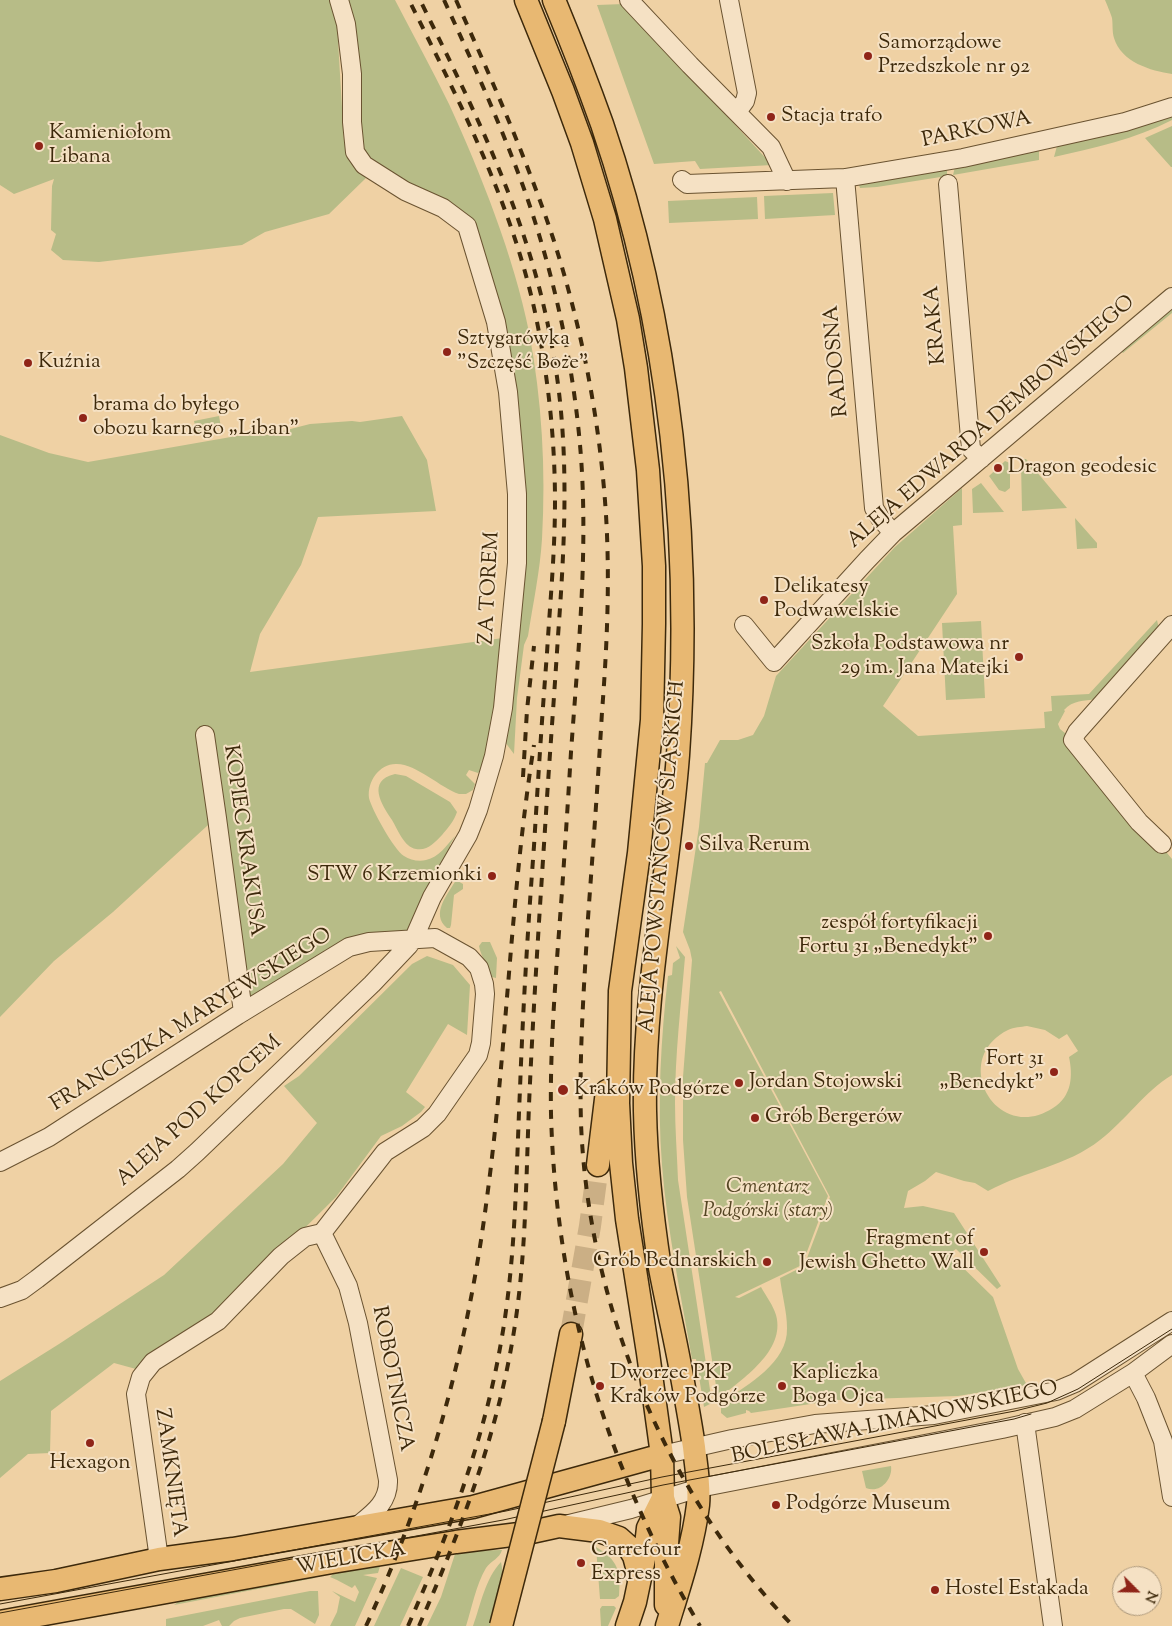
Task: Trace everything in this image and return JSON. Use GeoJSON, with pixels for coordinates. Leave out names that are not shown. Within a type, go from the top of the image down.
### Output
{"type":"FeatureCollection","features":[{"type":"Feature","properties":{"kind":"main road","name":"ALEJA POWSTAŃCÓW ŚLĄSKICH"},"geometry":{"type":"LineString","coordinates":[[526,0],[579,135],[605,219],[628,318],[648,470],[654,566],[652,720],[638,853],[620,991],[618,1103],[621,1163],[662,1455],[663,1498],[669,1517],[666,1557],[667,1626]]}},
{"type":"Feature","properties":{"kind":"main road","name":"ALEJA POWSTAŃCÓW ŚLĄSKICH"},"geometry":{"type":"LineString","coordinates":[[554,0],[601,122],[628,209],[661,359],[676,473],[681,544],[683,660],[678,758],[648,1010],[645,1111],[650,1194],[660,1269],[690,1418],[699,1488],[698,1505],[690,1548],[667,1626]]}},
{"type":"Feature","properties":{"kind":"main road"},"geometry":{"type":"LineString","coordinates":[[598,1165],[620,991]]}},
{"type":"Feature","properties":{"kind":"main road"},"geometry":{"type":"LineString","coordinates":[[501,1626],[554,1421],[572,1334]]}},
{"type":"Feature","properties":{"kind":"main road","name":"WIELICKA"},"geometry":{"type":"LineString","coordinates":[[0,1589],[56,1581],[159,1559],[233,1549],[473,1507],[662,1455]]}},
{"type":"Feature","properties":{"kind":"main road"},"geometry":{"type":"LineString","coordinates":[[628,1626],[636,1602],[648,1528],[663,1498]]}},
{"type":"Feature","properties":{"kind":"main road"},"geometry":{"type":"LineString","coordinates":[[559,1526],[599,1531],[619,1538],[628,1546],[634,1556],[639,1582]]}},
{"type":"Feature","properties":{"kind":"main road","name":"WIELICKA"},"geometry":{"type":"LineString","coordinates":[[0,1622],[361,1558],[456,1542],[527,1533],[559,1526]]}},
{"type":"Feature","properties":{"kind":"street","name":"ZA TOREM"},"geometry":{"type":"LineString","coordinates":[[339,0],[346,24],[352,74],[352,122],[355,152],[364,165],[405,191],[443,208],[467,226],[496,322],[508,392],[517,494],[518,562],[504,708],[494,756],[478,810],[468,835],[429,902],[414,938]]}},
{"type":"Feature","properties":{"kind":"street"},"geometry":{"type":"LineString","coordinates":[[629,0],[771,148],[787,181]]}},
{"type":"Feature","properties":{"kind":"street"},"geometry":{"type":"LineString","coordinates":[[729,0],[747,93],[745,101],[737,112]]}},
{"type":"Feature","properties":{"kind":"street","name":"PARKOWA"},"geometry":{"type":"LineString","coordinates":[[682,180],[687,184],[845,178],[964,158],[1125,122],[1172,107]]}},
{"type":"Feature","properties":{"kind":"street","name":"RADOSNA"},"geometry":{"type":"LineString","coordinates":[[845,178],[874,508],[893,533]]}},
{"type":"Feature","properties":{"kind":"street","name":"KRAKA"},"geometry":{"type":"LineString","coordinates":[[948,184],[971,448],[980,459]]}},
{"type":"Feature","properties":{"kind":"street","name":"ALEJA EDWARDA DEMBOWSKIEGO"},"geometry":{"type":"LineString","coordinates":[[744,626],[774,662],[866,560],[893,533],[1172,297]]}},
{"type":"Feature","properties":{"kind":"street"},"geometry":{"type":"LineString","coordinates":[[1162,844],[1139,822],[1073,740],[1077,732],[1172,625]]}},
{"type":"Feature","properties":{"kind":"street","name":"KOPIEC KRAKUSA"},"geometry":{"type":"LineString","coordinates":[[205,735],[210,778],[218,818],[243,1012]]}},
{"type":"Feature","properties":{"kind":"street","name":"FRANCISZKA MARYEWSKIEGO"},"geometry":{"type":"LineString","coordinates":[[0,1162],[49,1138],[243,1012],[349,947],[369,942],[414,938],[438,939],[469,957],[479,968],[484,978],[485,994],[480,1049],[437,1114],[423,1128],[385,1152],[322,1233]]}},
{"type":"Feature","properties":{"kind":"street","name":"ALEJA POD KOPCEM"},"geometry":{"type":"LineString","coordinates":[[0,1298],[22,1290],[38,1279],[178,1169],[372,984],[414,938]]}},
{"type":"Feature","properties":{"kind":"street","name":"ZAMKNIĘTA"},"geometry":{"type":"LineString","coordinates":[[159,1559],[136,1394],[142,1377],[153,1362],[218,1321],[281,1256],[306,1237],[322,1233]]}},
{"type":"Feature","properties":{"kind":"street","name":"ROBOTNICZA"},"geometry":{"type":"LineString","coordinates":[[322,1233],[348,1286],[358,1323],[388,1480],[383,1502],[373,1514],[355,1527]]}},
{"type":"Feature","properties":{"kind":"street","name":"BOLESŁAWA LIMANOWSKIEGO"},"geometry":{"type":"LineString","coordinates":[[694,1448],[815,1424],[934,1415],[1056,1391],[1075,1383],[1172,1321]]}},
{"type":"Feature","properties":{"kind":"street","name":"BOLESŁAWA LIMANOWSKIEGO"},"geometry":{"type":"LineString","coordinates":[[699,1488],[1055,1417],[1075,1409],[1133,1373],[1172,1344]]}},
{"type":"Feature","properties":{"kind":"street"},"geometry":{"type":"LineString","coordinates":[[1133,1373],[1146,1398],[1163,1441],[1172,1497]]}},
{"type":"Feature","properties":{"kind":"street"},"geometry":{"type":"LineString","coordinates":[[1025,1423],[1053,1626]]}},
{"type":"Feature","properties":{"kind":"street","name":"WIELICKA"},"geometry":{"type":"LineString","coordinates":[[662,1455],[694,1448]]}},
{"type":"Feature","properties":{"kind":"street","name":"WIELICKA"},"geometry":{"type":"LineString","coordinates":[[559,1526],[631,1510],[663,1498],[699,1488]]}},
{"type":"Feature","properties":{"kind":"green space","name":"Kamieniołom Libana"},"geometry":{"type":"Polygon","coordinates":[[[0,0],[333,0],[336,7],[344,141],[348,154],[366,178],[329,214],[265,232],[242,245],[99,262],[63,260],[51,250],[56,234],[51,230],[52,186],[54,179],[14,194],[0,185],[0,0]]]}},
{"type":"Feature","properties":{"kind":"green space"},"geometry":{"type":"Polygon","coordinates":[[[346,0],[395,0],[449,104],[473,159],[506,245],[523,304],[540,409],[543,513],[538,575],[528,636],[524,645],[517,698],[514,754],[505,742],[522,602],[509,365],[458,210],[363,155],[346,0]]]}},
{"type":"Feature","properties":{"kind":"green space"},"geometry":{"type":"Polygon","coordinates":[[[1105,0],[1172,0],[1172,74],[1146,68],[1123,53],[1114,38],[1112,18],[1105,0]]]}},
{"type":"Feature","properties":{"kind":"green space"},"geometry":{"type":"Polygon","coordinates":[[[624,4],[772,165],[700,169],[695,161],[654,164],[597,5],[624,4]]]}},
{"type":"Feature","properties":{"kind":"green space"},"geometry":{"type":"Polygon","coordinates":[[[1172,116],[1172,120],[1129,138],[1054,157],[1057,146],[1115,133],[1172,116]]]}},
{"type":"Feature","properties":{"kind":"green space"},"geometry":{"type":"Polygon","coordinates":[[[1172,126],[1172,167],[1171,167],[1145,138],[1172,126]]]}},
{"type":"Feature","properties":{"kind":"green space"},"geometry":{"type":"Polygon","coordinates":[[[1039,151],[1039,160],[953,175],[955,167],[1039,151]]]}},
{"type":"Feature","properties":{"kind":"green space"},"geometry":{"type":"Polygon","coordinates":[[[947,169],[947,176],[877,187],[860,188],[859,185],[947,169]]]}},
{"type":"Feature","properties":{"kind":"green space"},"geometry":{"type":"Polygon","coordinates":[[[833,193],[835,215],[765,219],[764,196],[833,193]]]}},
{"type":"Feature","properties":{"kind":"green space"},"geometry":{"type":"Polygon","coordinates":[[[757,197],[758,219],[669,223],[668,201],[757,197]]]}},
{"type":"Feature","properties":{"kind":"green space"},"geometry":{"type":"Polygon","coordinates":[[[1172,305],[1172,313],[1123,353],[1119,349],[1172,305]]]}},
{"type":"Feature","properties":{"kind":"green space"},"geometry":{"type":"Polygon","coordinates":[[[219,416],[221,427],[197,433],[194,421],[219,416]]]}},
{"type":"Feature","properties":{"kind":"green space"},"geometry":{"type":"Polygon","coordinates":[[[402,416],[427,460],[436,511],[318,517],[301,565],[260,634],[250,672],[503,638],[500,682],[484,766],[478,773],[469,770],[466,775],[475,784],[473,790],[466,794],[459,794],[412,768],[397,764],[385,766],[376,774],[370,785],[369,798],[383,829],[404,856],[418,861],[431,859],[442,851],[455,836],[450,845],[453,849],[408,931],[365,936],[248,1001],[219,815],[113,912],[54,961],[0,1017],[0,435],[49,453],[88,462],[248,434],[251,436],[267,435],[310,424],[360,422],[402,416]]]}},
{"type":"Feature","properties":{"kind":"green space"},"geometry":{"type":"Polygon","coordinates":[[[1023,459],[1026,459],[1067,508],[1022,511],[1021,463],[1023,459]]]}},
{"type":"Feature","properties":{"kind":"green space"},"geometry":{"type":"Polygon","coordinates":[[[1005,461],[1010,463],[1010,488],[1005,492],[999,490],[989,476],[1005,461]]]}},
{"type":"Feature","properties":{"kind":"green space"},"geometry":{"type":"Polygon","coordinates":[[[981,483],[1004,512],[973,513],[972,489],[981,483]]]}},
{"type":"Feature","properties":{"kind":"green space","name":"Cmentarz Podgórski (stary)"},"geometry":{"type":"Polygon","coordinates":[[[962,488],[962,525],[953,526],[957,594],[883,706],[918,736],[1045,728],[1044,712],[1052,711],[1051,696],[1089,694],[1157,620],[1159,629],[1096,699],[1071,704],[1064,710],[1058,724],[1060,729],[1071,738],[1172,859],[1172,1075],[1144,1098],[1100,1140],[1074,1156],[988,1191],[975,1183],[936,1172],[908,1191],[904,1208],[923,1206],[954,1213],[1001,1286],[997,1289],[956,1249],[949,1254],[993,1297],[1018,1369],[1027,1385],[958,1396],[837,1400],[751,1413],[746,1410],[746,1413],[727,1418],[721,1413],[723,1402],[765,1371],[781,1352],[786,1340],[787,1328],[780,1278],[804,1266],[830,1197],[721,991],[719,992],[828,1196],[802,1265],[735,1297],[739,1298],[761,1287],[775,1311],[777,1328],[775,1340],[760,1363],[718,1399],[687,1197],[683,1140],[683,1077],[692,960],[683,932],[699,827],[705,763],[707,763],[720,740],[738,740],[753,735],[764,716],[776,676],[895,547],[962,488]],[[1027,1026],[1008,1030],[991,1043],[982,1060],[981,1077],[987,1094],[998,1107],[1014,1116],[1032,1116],[1053,1108],[1064,1098],[1070,1085],[1069,1057],[1078,1051],[1067,1034],[1059,1039],[1045,1030],[1027,1026]]]}},
{"type":"Feature","properties":{"kind":"green space"},"geometry":{"type":"Polygon","coordinates":[[[1075,518],[1097,543],[1097,548],[1077,549],[1075,518]]]}},
{"type":"Feature","properties":{"kind":"green space"},"geometry":{"type":"Polygon","coordinates":[[[981,621],[985,698],[946,700],[942,623],[981,621]]]}},
{"type":"Feature","properties":{"kind":"green space"},"geometry":{"type":"Polygon","coordinates":[[[395,774],[406,776],[450,802],[457,812],[446,830],[437,840],[424,849],[412,848],[408,845],[381,801],[379,788],[381,782],[386,777],[395,774]]]}},
{"type":"Feature","properties":{"kind":"green space"},"geometry":{"type":"Polygon","coordinates":[[[456,880],[463,884],[463,889],[454,895],[451,925],[450,928],[447,928],[440,917],[440,910],[456,880]]]}},
{"type":"Feature","properties":{"kind":"green space"},"geometry":{"type":"Polygon","coordinates":[[[482,942],[490,942],[497,958],[496,978],[492,977],[481,954],[479,946],[482,942]]]}},
{"type":"Feature","properties":{"kind":"green space"},"geometry":{"type":"Polygon","coordinates":[[[676,946],[685,957],[675,1085],[678,1180],[712,1403],[704,1407],[696,1359],[692,1359],[675,1262],[667,1214],[662,1165],[660,1070],[663,1023],[668,976],[672,975],[673,963],[680,958],[676,946]]]}},
{"type":"Feature","properties":{"kind":"green space"},"geometry":{"type":"Polygon","coordinates":[[[427,956],[453,965],[470,985],[467,1035],[448,1024],[406,1092],[425,1107],[421,1112],[402,1126],[381,1136],[336,1197],[216,1316],[136,1369],[114,1363],[51,1411],[50,1453],[28,1454],[0,1478],[0,1381],[164,1275],[283,1164],[317,1123],[284,1086],[299,1076],[412,964],[427,956]]]}},
{"type":"Feature","properties":{"kind":"green space"},"geometry":{"type":"Polygon","coordinates":[[[891,1466],[890,1476],[881,1487],[876,1489],[866,1488],[862,1471],[891,1466]]]}},
{"type":"Feature","properties":{"kind":"green space"},"geometry":{"type":"Polygon","coordinates":[[[596,1547],[609,1557],[616,1567],[619,1580],[619,1596],[615,1599],[600,1599],[596,1547]]]}},
{"type":"Feature","properties":{"kind":"green space"},"geometry":{"type":"Polygon","coordinates":[[[502,1550],[486,1568],[477,1589],[466,1626],[427,1626],[441,1597],[456,1551],[502,1550]]]}},
{"type":"Feature","properties":{"kind":"green space"},"geometry":{"type":"Polygon","coordinates":[[[501,1562],[501,1586],[491,1626],[473,1626],[487,1584],[501,1562]]]}},
{"type":"Feature","properties":{"kind":"green space"},"geometry":{"type":"Polygon","coordinates":[[[381,1563],[378,1573],[363,1575],[377,1578],[355,1626],[330,1626],[337,1612],[340,1597],[332,1591],[355,1602],[359,1592],[355,1585],[352,1588],[330,1577],[336,1571],[381,1563]]]}},
{"type":"Feature","properties":{"kind":"green space"},"geometry":{"type":"Polygon","coordinates":[[[401,1568],[423,1577],[400,1626],[374,1626],[401,1568]]]}},
{"type":"Feature","properties":{"kind":"green space"},"geometry":{"type":"Polygon","coordinates":[[[313,1575],[315,1578],[174,1605],[179,1601],[313,1575]]]}},
{"type":"Feature","properties":{"kind":"green space"},"geometry":{"type":"Polygon","coordinates":[[[318,1591],[319,1615],[315,1624],[291,1609],[284,1609],[240,1618],[229,1626],[222,1626],[219,1620],[203,1626],[166,1626],[166,1619],[318,1591]]]}},
{"type":"Feature","properties":{"kind":"green space"},"geometry":{"type":"Polygon","coordinates":[[[602,1606],[614,1606],[616,1608],[608,1626],[601,1626],[600,1609],[602,1606]]]}},
{"type":"Feature","properties":{"kind":"tunnel"},"geometry":{"type":"LineString","coordinates":[[571,1334],[590,1226],[598,1165]]}},
{"type":"Feature","properties":{"kind":"tram line"},"geometry":{"type":"LineString","coordinates":[[0,1604],[506,1511],[662,1477],[1015,1411],[1047,1403],[1078,1389],[1172,1329]]}},
{"type":"Feature","properties":{"kind":"tram line"},"geometry":{"type":"LineString","coordinates":[[0,1613],[503,1520],[663,1485],[1014,1419],[1031,1414]]}},
{"type":"Feature","properties":{"kind":"railway"},"geometry":{"type":"LineString","coordinates":[[408,1626],[450,1524],[474,1455],[493,1384],[505,1316],[512,1251],[526,967],[552,578],[555,502],[553,436],[545,371],[538,327],[516,242],[485,159],[409,0]]}},
{"type":"Feature","properties":{"kind":"railway"},"geometry":{"type":"LineString","coordinates":[[419,1626],[449,1555],[488,1444],[507,1369],[518,1303],[525,1218],[536,967],[564,529],[564,458],[558,387],[543,304],[531,258],[500,171],[462,86],[420,0]]}},
{"type":"Feature","properties":{"kind":"railway"},"geometry":{"type":"LineString","coordinates":[[444,0],[514,162],[534,219],[561,320],[578,423],[583,494],[583,568],[551,1072],[551,1114],[555,1182],[563,1249],[576,1315],[592,1380],[613,1443],[638,1506],[667,1566],[700,1626]]}},
{"type":"Feature","properties":{"kind":"railway"},"geometry":{"type":"LineString","coordinates":[[456,0],[520,148],[553,238],[581,340],[594,410],[603,480],[608,564],[607,614],[581,1046],[581,1123],[587,1191],[599,1260],[618,1328],[642,1394],[672,1457],[707,1518],[748,1574],[793,1626]]}},
{"type":"Feature","properties":{"kind":"railway"},"geometry":{"type":"LineString","coordinates":[[523,777],[527,710],[534,646]]}},
{"type":"Feature","properties":{"kind":"railway"},"geometry":{"type":"LineString","coordinates":[[366,1626],[388,1576],[426,1473],[456,1367],[468,1313],[478,1259],[493,1148],[519,859],[534,745]]}},
{"type":"Feature","properties":{"kind":"place","name":"Samorządowe Przedszkole nr 92"},"geometry":{"type":"Point","coordinates":[868,56]}},
{"type":"Feature","properties":{"kind":"place","name":"Stacja trafo"},"geometry":{"type":"Point","coordinates":[771,117]}},
{"type":"Feature","properties":{"kind":"place","name":"Kamieniołom Libana"},"geometry":{"type":"Point","coordinates":[39,146]}},
{"type":"Feature","properties":{"kind":"place","name":"Sztygarówka \"Szczęść Boże\""},"geometry":{"type":"Point","coordinates":[447,352]}},
{"type":"Feature","properties":{"kind":"place","name":"Kuźnia"},"geometry":{"type":"Point","coordinates":[28,363]}},
{"type":"Feature","properties":{"kind":"place","name":"brama do byłego obozu karnego „Liban”"},"geometry":{"type":"Point","coordinates":[83,418]}},
{"type":"Feature","properties":{"kind":"place","name":"Dragon geodesic"},"geometry":{"type":"Point","coordinates":[998,468]}},
{"type":"Feature","properties":{"kind":"place","name":"Delikatesy Podwawelskie"},"geometry":{"type":"Point","coordinates":[764,600]}},
{"type":"Feature","properties":{"kind":"place","name":"Szkoła Podstawowa nr 29 im. Jana Matejki"},"geometry":{"type":"Point","coordinates":[1019,657]}},
{"type":"Feature","properties":{"kind":"place","name":"Silva Rerum"},"geometry":{"type":"Point","coordinates":[689,846]}},
{"type":"Feature","properties":{"kind":"place","name":"STW 6 Krzemionki"},"geometry":{"type":"Point","coordinates":[492,876]}},
{"type":"Feature","properties":{"kind":"place","name":"zespół fortyfikacji Fortu 31 „Benedykt”"},"geometry":{"type":"Point","coordinates":[988,936]}},
{"type":"Feature","properties":{"kind":"place","name":"Fort 31 „Benedykt”"},"geometry":{"type":"Point","coordinates":[1054,1072]}},
{"type":"Feature","properties":{"kind":"place","name":"Jordan Stojowski"},"geometry":{"type":"Point","coordinates":[739,1083]}},
{"type":"Feature","properties":{"kind":"place","name":"Kraków Podgórze"},"geometry":{"type":"Point","coordinates":[563,1090]}},
{"type":"Feature","properties":{"kind":"place","name":"Grób Bergerów"},"geometry":{"type":"Point","coordinates":[755,1118]}},
{"type":"Feature","properties":{"kind":"place","name":"Fragment of Jewish Ghetto Wall"},"geometry":{"type":"Point","coordinates":[984,1252]}},
{"type":"Feature","properties":{"kind":"place","name":"Grób Bednarskich"},"geometry":{"type":"Point","coordinates":[767,1262]}},
{"type":"Feature","properties":{"kind":"place","name":"Dworzec PKP Kraków Podgórze"},"geometry":{"type":"Point","coordinates":[600,1386]}},
{"type":"Feature","properties":{"kind":"place","name":"Kapliczka Boga Ojca"},"geometry":{"type":"Point","coordinates":[782,1386]}},
{"type":"Feature","properties":{"kind":"place","name":"Hexagon"},"geometry":{"type":"Point","coordinates":[90,1443]}},
{"type":"Feature","properties":{"kind":"place","name":"Podgórze Museum"},"geometry":{"type":"Point","coordinates":[776,1505]}},
{"type":"Feature","properties":{"kind":"place","name":"Carrefour Express"},"geometry":{"type":"Point","coordinates":[581,1563]}},
{"type":"Feature","properties":{"kind":"place","name":"Hostel Estakada"},"geometry":{"type":"Point","coordinates":[935,1590]}}]}
